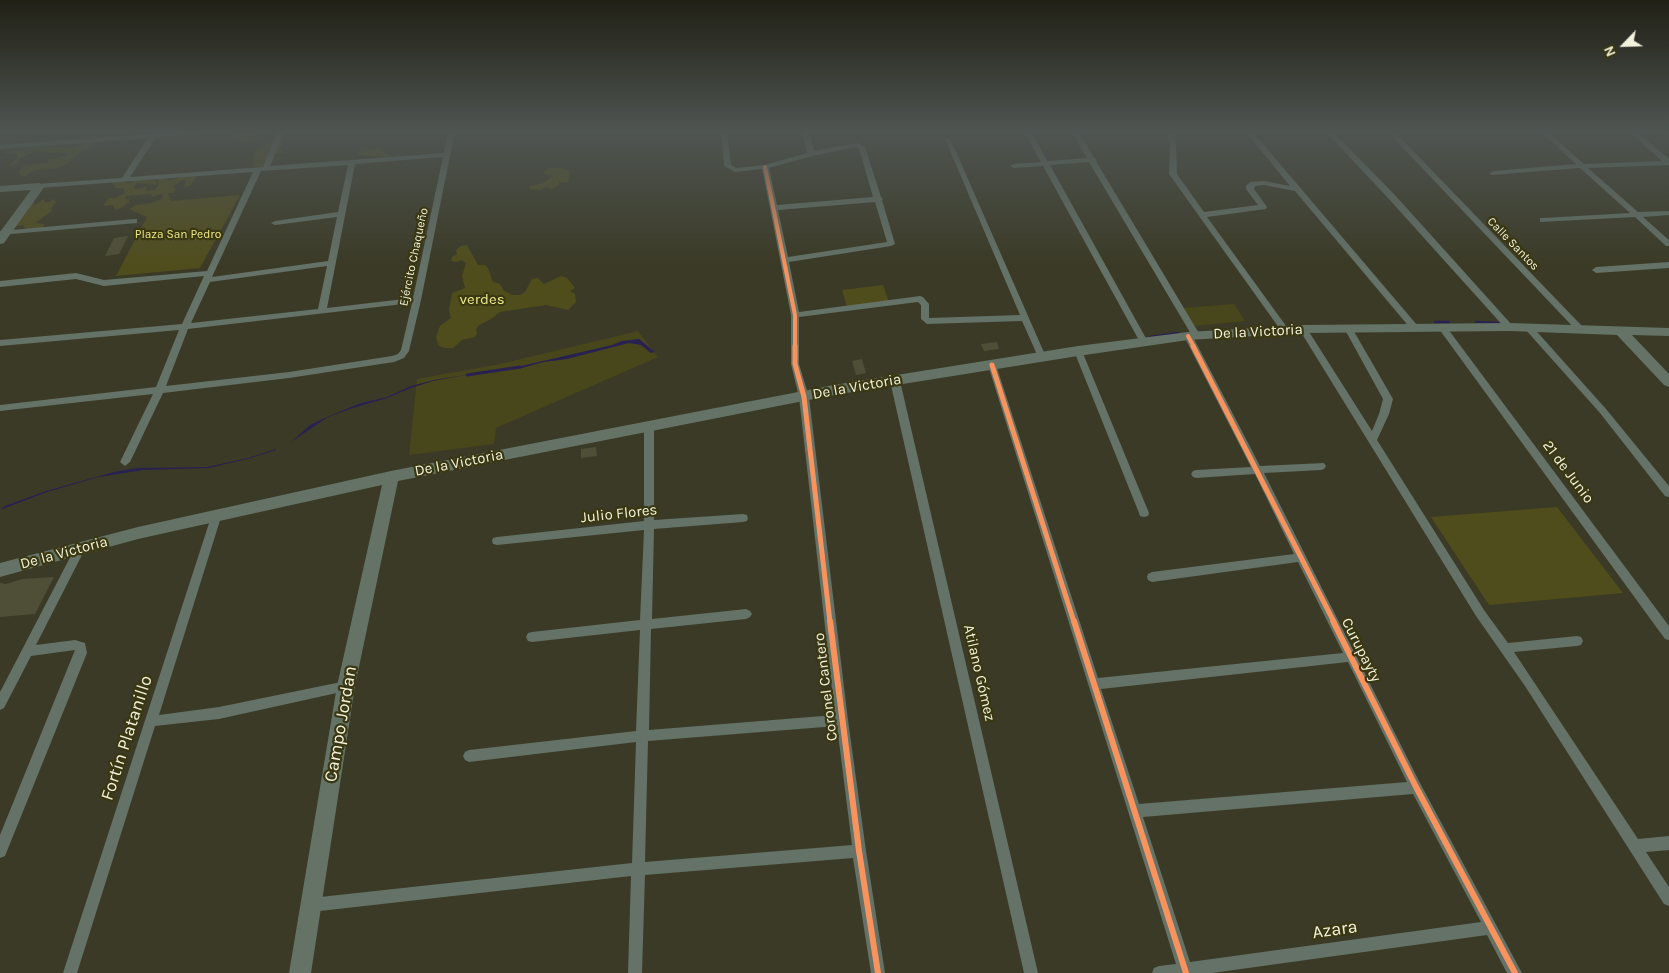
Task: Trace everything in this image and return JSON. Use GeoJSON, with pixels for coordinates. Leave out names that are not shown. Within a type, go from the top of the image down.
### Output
{"type":"FeatureCollection","features":[{"type":"Feature","properties":{"kind":"main road"},"geometry":{"type":"LineString","coordinates":[[0,189],[39,186]]}},
{"type":"Feature","properties":{"kind":"main road"},"geometry":{"type":"LineString","coordinates":[[2,235],[39,186]]}},
{"type":"Feature","properties":{"kind":"main road","name":"De la Victoria"},"geometry":{"type":"LineString","coordinates":[[0,570],[217,514],[391,477],[834,390],[1078,351],[1192,336],[1303,329],[1510,327],[1669,332]]}},
{"type":"Feature","properties":{"kind":"main road"},"geometry":{"type":"LineString","coordinates":[[1619,330],[1669,382]]}},
{"type":"Feature","properties":{"kind":"main road","name":"Campo Jordan"},"geometry":{"type":"LineString","coordinates":[[300,973],[346,686],[391,477]]}},
{"type":"Feature","properties":{"kind":"street"},"geometry":{"type":"LineString","coordinates":[[124,180],[126,176]]}},
{"type":"Feature","properties":{"kind":"street"},"geometry":{"type":"LineString","coordinates":[[39,186],[169,176]]}},
{"type":"Feature","properties":{"kind":"street"},"geometry":{"type":"LineString","coordinates":[[125,462],[159,391],[185,326],[208,276],[258,176]]}},
{"type":"Feature","properties":{"kind":"street"},"geometry":{"type":"LineString","coordinates":[[322,310],[349,176]]}},
{"type":"Feature","properties":{"kind":"street","name":"Ejército Chaqueño"},"geometry":{"type":"LineString","coordinates":[[159,391],[289,375],[401,356],[405,351],[417,300],[443,176]]}},
{"type":"Feature","properties":{"kind":"street","name":"Coronel Cantero"},"geometry":{"type":"LineString","coordinates":[[767,176],[795,314],[795,364],[804,397],[842,720],[859,851],[878,973]]}},
{"type":"Feature","properties":{"kind":"street"},"geometry":{"type":"LineString","coordinates":[[783,260],[891,244],[871,176]]}},
{"type":"Feature","properties":{"kind":"street"},"geometry":{"type":"LineString","coordinates":[[964,176],[1042,357]]}},
{"type":"Feature","properties":{"kind":"street"},"geometry":{"type":"LineString","coordinates":[[1053,176],[1144,342]]}},
{"type":"Feature","properties":{"kind":"street","name":"Curupayty"},"geometry":{"type":"LineString","coordinates":[[1102,176],[1192,336],[1416,787],[1514,973]]}},
{"type":"Feature","properties":{"kind":"street"},"geometry":{"type":"LineString","coordinates":[[1174,176],[1285,330]]}},
{"type":"Feature","properties":{"kind":"street"},"geometry":{"type":"LineString","coordinates":[[1286,176],[1414,327]]}},
{"type":"Feature","properties":{"kind":"street"},"geometry":{"type":"LineString","coordinates":[[1372,176],[1510,327]]}},
{"type":"Feature","properties":{"kind":"street","name":"Calle Santos"},"geometry":{"type":"LineString","coordinates":[[1434,176],[1579,328]]}},
{"type":"Feature","properties":{"kind":"street"},"geometry":{"type":"LineString","coordinates":[[1593,176],[1669,244]]}},
{"type":"Feature","properties":{"kind":"street"},"geometry":{"type":"LineString","coordinates":[[1202,215],[1264,207],[1250,188],[1253,184],[1264,183],[1297,189]]}},
{"type":"Feature","properties":{"kind":"street"},"geometry":{"type":"LineString","coordinates":[[774,208],[879,199]]}},
{"type":"Feature","properties":{"kind":"street"},"geometry":{"type":"LineString","coordinates":[[1544,220],[1669,213]]}},
{"type":"Feature","properties":{"kind":"street"},"geometry":{"type":"LineString","coordinates":[[275,223],[342,214]]}},
{"type":"Feature","properties":{"kind":"street"},"geometry":{"type":"LineString","coordinates":[[2,235],[134,221]]}},
{"type":"Feature","properties":{"kind":"street"},"geometry":{"type":"LineString","coordinates":[[0,284],[76,276],[104,283],[208,276],[332,264]]}},
{"type":"Feature","properties":{"kind":"street"},"geometry":{"type":"LineString","coordinates":[[1596,270],[1669,265]]}},
{"type":"Feature","properties":{"kind":"street"},"geometry":{"type":"LineString","coordinates":[[0,343],[185,326],[417,300]]}},
{"type":"Feature","properties":{"kind":"street"},"geometry":{"type":"LineString","coordinates":[[795,314],[920,300],[925,304],[925,319],[928,321],[1026,318]]}},
{"type":"Feature","properties":{"kind":"street","name":"21 de Junio"},"geometry":{"type":"LineString","coordinates":[[1442,327],[1668,633]]}},
{"type":"Feature","properties":{"kind":"street"},"geometry":{"type":"LineString","coordinates":[[1348,328],[1388,399],[1384,414],[1372,441]]}},
{"type":"Feature","properties":{"kind":"street"},"geometry":{"type":"LineString","coordinates":[[1528,328],[1603,411],[1669,493]]}},
{"type":"Feature","properties":{"kind":"street"},"geometry":{"type":"LineString","coordinates":[[1303,329],[1480,614],[1529,682],[1669,899]]}},
{"type":"Feature","properties":{"kind":"street"},"geometry":{"type":"LineString","coordinates":[[1078,351],[1144,513]]}},
{"type":"Feature","properties":{"kind":"street"},"geometry":{"type":"LineString","coordinates":[[992,365],[1185,971]]}},
{"type":"Feature","properties":{"kind":"street","name":"Atilano Gómez"},"geometry":{"type":"LineString","coordinates":[[895,380],[1031,973]]}},
{"type":"Feature","properties":{"kind":"street"},"geometry":{"type":"LineString","coordinates":[[0,408],[159,391]]}},
{"type":"Feature","properties":{"kind":"street"},"geometry":{"type":"LineString","coordinates":[[635,973],[649,525],[649,426]]}},
{"type":"Feature","properties":{"kind":"street"},"geometry":{"type":"LineString","coordinates":[[1196,474],[1321,466]]}},
{"type":"Feature","properties":{"kind":"street","name":"Fortín Platanillo"},"geometry":{"type":"LineString","coordinates":[[70,973],[217,514]]}},
{"type":"Feature","properties":{"kind":"street","name":"Julio Flores"},"geometry":{"type":"LineString","coordinates":[[497,541],[649,525],[743,518]]}},
{"type":"Feature","properties":{"kind":"street"},"geometry":{"type":"LineString","coordinates":[[0,704],[80,549]]}},
{"type":"Feature","properties":{"kind":"street"},"geometry":{"type":"LineString","coordinates":[[1152,576],[1301,557]]}},
{"type":"Feature","properties":{"kind":"street"},"geometry":{"type":"LineString","coordinates":[[532,637],[746,614]]}},
{"type":"Feature","properties":{"kind":"street"},"geometry":{"type":"LineString","coordinates":[[1504,648],[1577,641]]}},
{"type":"Feature","properties":{"kind":"street"},"geometry":{"type":"LineString","coordinates":[[0,851],[81,653],[81,647],[75,645],[27,651]]}},
{"type":"Feature","properties":{"kind":"street"},"geometry":{"type":"LineString","coordinates":[[1094,684],[1351,657]]}},
{"type":"Feature","properties":{"kind":"street"},"geometry":{"type":"LineString","coordinates":[[152,721],[219,713],[346,686]]}},
{"type":"Feature","properties":{"kind":"street"},"geometry":{"type":"LineString","coordinates":[[469,756],[642,736],[842,720]]}},
{"type":"Feature","properties":{"kind":"street"},"geometry":{"type":"LineString","coordinates":[[1134,811],[1416,787]]}},
{"type":"Feature","properties":{"kind":"street"},"geometry":{"type":"LineString","coordinates":[[1635,846],[1669,843]]}},
{"type":"Feature","properties":{"kind":"street"},"geometry":{"type":"LineString","coordinates":[[311,905],[638,869],[859,851]]}},
{"type":"Feature","properties":{"kind":"street","name":"Azara"},"geometry":{"type":"LineString","coordinates":[[1159,973],[1185,971],[1491,928]]}},
{"type":"Feature","properties":{"kind":"shaded area"},"geometry":{"type":"Polygon","coordinates":[[[1234,304],[1245,321],[1194,326],[1183,308],[1234,304]]]}},
{"type":"Feature","properties":{"kind":"shaded area"},"geometry":{"type":"Polygon","coordinates":[[[638,331],[658,357],[496,428],[494,444],[409,455],[417,379],[500,364],[638,331]]]}},
{"type":"Feature","properties":{"kind":"shaded area"},"geometry":{"type":"Polygon","coordinates":[[[639,339],[655,352],[651,353],[641,345],[629,343],[567,359],[544,362],[518,369],[517,367],[622,341],[639,339]]]}},
{"type":"Feature","properties":{"kind":"shaded area"},"geometry":{"type":"Polygon","coordinates":[[[471,374],[433,381],[387,398],[328,417],[291,442],[310,425],[327,417],[361,403],[387,397],[411,386],[434,380],[471,374]]]}},
{"type":"Feature","properties":{"kind":"shaded area"},"geometry":{"type":"Polygon","coordinates":[[[276,449],[251,458],[209,468],[143,470],[99,477],[47,492],[0,510],[5,506],[46,491],[114,472],[137,468],[207,467],[248,458],[276,449]]]}},
{"type":"Feature","properties":{"kind":"green space","name":"Plaza San Pedro"},"geometry":{"type":"Polygon","coordinates":[[[183,176],[197,177],[190,186],[183,187],[186,181],[183,180],[173,186],[176,190],[173,193],[168,193],[171,201],[240,195],[200,268],[116,276],[147,217],[129,209],[136,205],[162,199],[163,194],[153,197],[150,194],[127,196],[124,199],[129,199],[129,202],[115,210],[113,205],[103,206],[109,198],[115,198],[125,193],[123,188],[116,188],[111,181],[130,183],[135,178],[155,180],[157,185],[137,183],[134,187],[135,189],[147,187],[145,191],[155,190],[159,183],[156,178],[163,177],[169,180],[183,176]]]}},
{"type":"Feature","properties":{"kind":"green space"},"geometry":{"type":"Polygon","coordinates":[[[552,176],[569,176],[568,183],[559,182],[559,185],[552,189],[546,187],[540,190],[530,189],[529,186],[543,183],[552,176]]]}},
{"type":"Feature","properties":{"kind":"green space"},"geometry":{"type":"Polygon","coordinates":[[[44,199],[44,202],[50,202],[53,199],[56,202],[51,208],[52,211],[35,223],[45,224],[40,231],[27,232],[23,225],[13,227],[32,200],[35,204],[31,206],[35,205],[44,199]]]}},
{"type":"Feature","properties":{"kind":"green space","name":"verdes"},"geometry":{"type":"Polygon","coordinates":[[[467,245],[478,265],[485,265],[488,268],[493,282],[500,284],[504,291],[513,295],[520,295],[525,292],[532,279],[538,278],[544,284],[561,276],[567,278],[575,288],[570,291],[575,294],[576,302],[568,310],[546,305],[500,312],[479,325],[476,329],[475,337],[462,340],[453,348],[439,346],[436,337],[440,326],[451,318],[449,310],[452,293],[465,288],[462,276],[466,263],[462,260],[451,261],[452,257],[457,254],[456,250],[461,246],[467,245]]]}},
{"type":"Feature","properties":{"kind":"green space"},"geometry":{"type":"Polygon","coordinates":[[[883,285],[889,302],[847,307],[842,290],[883,285]]]}},
{"type":"Feature","properties":{"kind":"green space"},"geometry":{"type":"Polygon","coordinates":[[[1557,507],[1623,593],[1489,605],[1431,517],[1557,507]]]}},
{"type":"Feature","properties":{"kind":"building"},"geometry":{"type":"Polygon","coordinates":[[[128,236],[119,254],[105,256],[114,238],[128,236]]]}},
{"type":"Feature","properties":{"kind":"building"},"geometry":{"type":"Polygon","coordinates":[[[997,342],[999,349],[984,351],[981,344],[997,342]]]}},
{"type":"Feature","properties":{"kind":"building"},"geometry":{"type":"Polygon","coordinates":[[[862,359],[866,373],[856,375],[852,361],[862,359]]]}},
{"type":"Feature","properties":{"kind":"building"},"geometry":{"type":"Polygon","coordinates":[[[596,447],[597,456],[581,458],[581,449],[596,447]]]}},
{"type":"Feature","properties":{"kind":"building"},"geometry":{"type":"Polygon","coordinates":[[[54,577],[35,614],[0,617],[0,583],[6,584],[22,579],[54,577]]]}},
{"type":"Feature","properties":{"kind":"waterway"},"geometry":{"type":"LineString","coordinates":[[1435,322],[1449,322]]}},
{"type":"Feature","properties":{"kind":"waterway"},"geometry":{"type":"LineString","coordinates":[[1476,322],[1498,323]]}},
{"type":"Feature","properties":{"kind":"waterway"},"geometry":{"type":"LineString","coordinates":[[1150,337],[1178,333]]}},
{"type":"Feature","properties":{"kind":"waterway"},"geometry":{"type":"LineString","coordinates":[[467,375],[520,367]]}},
{"type":"Feature","properties":{"kind":"cycle path"},"geometry":{"type":"LineString","coordinates":[[767,176],[795,315],[795,364],[804,397],[842,720],[859,851],[878,973]]}},
{"type":"Feature","properties":{"kind":"cycle path"},"geometry":{"type":"LineString","coordinates":[[1188,336],[1242,439],[1416,787],[1515,973]]}},
{"type":"Feature","properties":{"kind":"cycle path"},"geometry":{"type":"LineString","coordinates":[[992,365],[1186,973]]}}]}
